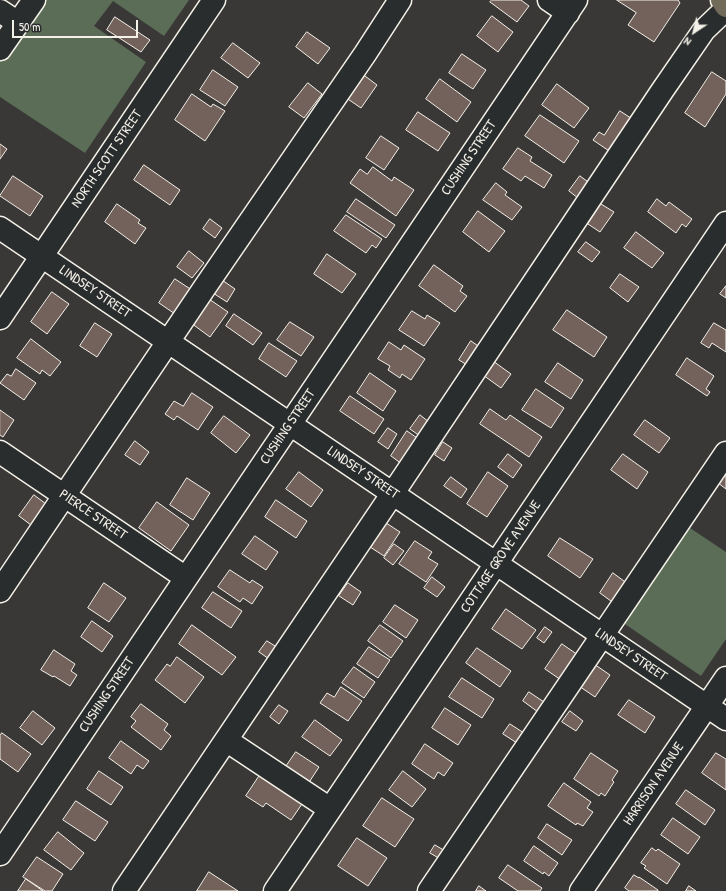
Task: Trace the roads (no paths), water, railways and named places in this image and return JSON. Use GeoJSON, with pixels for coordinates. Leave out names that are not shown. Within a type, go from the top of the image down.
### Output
{"type":"FeatureCollection","features":[{"type":"Feature","properties":{"kind":"main road"},"geometry":{"type":"LineString","coordinates":[[722,0],[726,7]]}},
{"type":"Feature","properties":{"kind":"street"},"geometry":{"type":"LineString","coordinates":[[0,49],[34,0]]}},
{"type":"Feature","properties":{"kind":"street","name":"NORTH SCOTT STREET"},"geometry":{"type":"LineString","coordinates":[[0,318],[214,0]]}},
{"type":"Feature","properties":{"kind":"street"},"geometry":{"type":"LineString","coordinates":[[0,591],[365,54],[400,0]]}},
{"type":"Feature","properties":{"kind":"street"},"geometry":{"type":"LineString","coordinates":[[549,0],[572,6]]}},
{"type":"Feature","properties":{"kind":"street","name":"CUSHING STREET"},"geometry":{"type":"LineString","coordinates":[[0,854],[572,6]]}},
{"type":"Feature","properties":{"kind":"street"},"geometry":{"type":"LineString","coordinates":[[124,891],[393,494],[704,30],[726,7]]}},
{"type":"Feature","properties":{"kind":"street"},"geometry":{"type":"LineString","coordinates":[[0,11],[18,23]]}},
{"type":"Feature","properties":{"kind":"street","name":"COTTAGE GROVE AVENUE"},"geometry":{"type":"LineString","coordinates":[[275,891],[726,223]]}},
{"type":"Feature","properties":{"kind":"street","name":"LINDSEY STREET"},"geometry":{"type":"LineString","coordinates":[[0,228],[726,719]]}},
{"type":"Feature","properties":{"kind":"street","name":"PIERCE STREET"},"geometry":{"type":"LineString","coordinates":[[0,452],[186,578]]}},
{"type":"Feature","properties":{"kind":"street"},"geometry":{"type":"LineString","coordinates":[[429,891],[726,453]]}},
{"type":"Feature","properties":{"kind":"street","name":"HARRISON AVENUE"},"geometry":{"type":"LineString","coordinates":[[582,891],[726,678]]}},
{"type":"Feature","properties":{"kind":"street"},"geometry":{"type":"LineString","coordinates":[[226,740],[330,809]]}}]}
